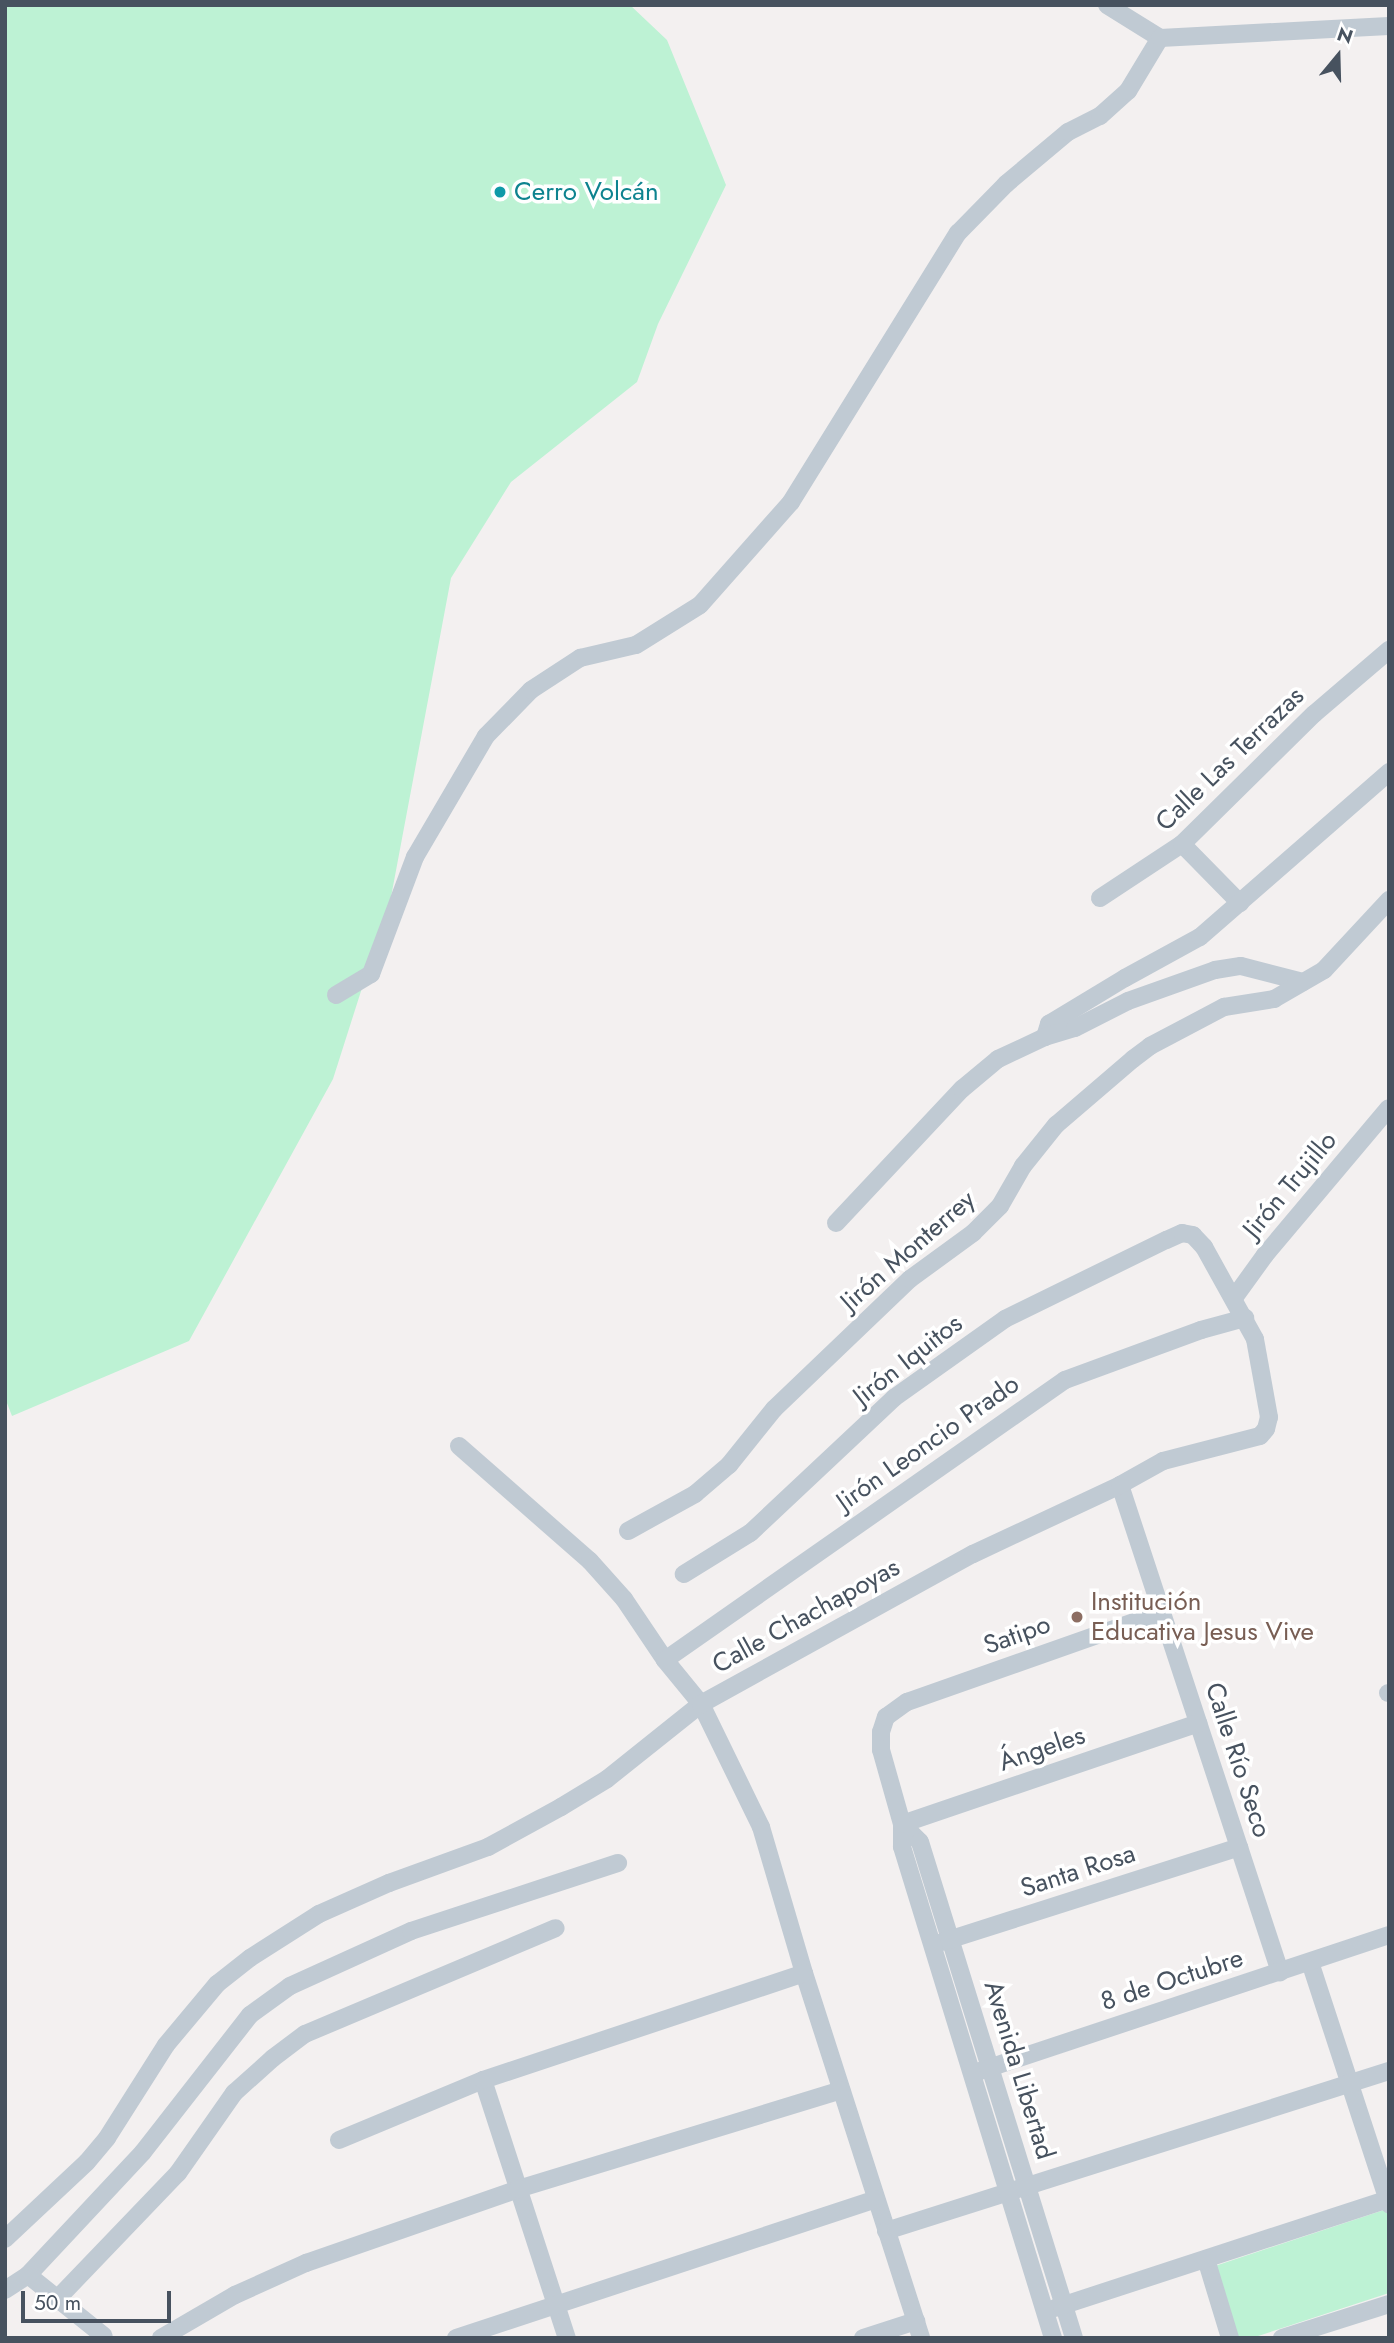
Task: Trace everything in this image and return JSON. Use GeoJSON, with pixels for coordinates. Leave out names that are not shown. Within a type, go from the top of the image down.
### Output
{"type":"FeatureCollection","features":[{"type":"Feature","properties":{"kind":"street"},"geometry":{"type":"LineString","coordinates":[[1107,5],[1160,38],[1389,26]]}},
{"type":"Feature","properties":{"kind":"street"},"geometry":{"type":"LineString","coordinates":[[336,995],[371,974],[415,857],[486,736],[531,690],[580,658],[636,645],[700,605],[791,502],[958,233],[1006,184],[1068,132],[1100,116],[1128,92],[1160,38]]}},
{"type":"Feature","properties":{"kind":"street","name":"Calle Las Terrazas"},"geometry":{"type":"LineString","coordinates":[[1100,898],[1182,844],[1314,715],[1389,650]]}},
{"type":"Feature","properties":{"kind":"street"},"geometry":{"type":"LineString","coordinates":[[1045,1037],[1049,1024],[1200,937],[1389,772]]}},
{"type":"Feature","properties":{"kind":"street"},"geometry":{"type":"LineString","coordinates":[[1182,844],[1240,903]]}},
{"type":"Feature","properties":{"kind":"street","name":"Jirón Monterrey"},"geometry":{"type":"LineString","coordinates":[[628,1531],[695,1494],[729,1465],[774,1409],[900,1289],[973,1233],[1000,1206],[1023,1166],[1056,1125],[1133,1059],[1150,1046],[1224,1007],[1274,999],[1324,970],[1389,900]]}},
{"type":"Feature","properties":{"kind":"street"},"geometry":{"type":"LineString","coordinates":[[836,1223],[962,1088],[998,1059],[1045,1037],[1075,1028],[1128,1001],[1216,970],[1241,966],[1303,982]]}},
{"type":"Feature","properties":{"kind":"street","name":"Jirón Trujillo"},"geometry":{"type":"LineString","coordinates":[[1234,1298],[1265,1255],[1389,1108]]}},
{"type":"Feature","properties":{"kind":"street","name":"Jirón Iquitos"},"geometry":{"type":"LineString","coordinates":[[684,1573],[750,1533],[894,1398],[1005,1319],[1182,1233],[1193,1235],[1204,1247],[1234,1298]]}},
{"type":"Feature","properties":{"kind":"street"},"geometry":{"type":"LineString","coordinates":[[1234,1298],[1245,1318]]}},
{"type":"Feature","properties":{"kind":"street","name":"Calle Chachapoyas"},"geometry":{"type":"LineString","coordinates":[[5,2239],[87,2162],[107,2138],[166,2045],[217,1984],[250,1958],[319,1914],[389,1883],[488,1847],[561,1807],[607,1779],[701,1704],[972,1554],[1120,1485],[1163,1461],[1248,1441],[1266,1429],[1269,1417],[1255,1339],[1245,1318]]}},
{"type":"Feature","properties":{"kind":"street","name":"Jirón Leoncio Prado"},"geometry":{"type":"LineString","coordinates":[[665,1660],[1065,1380],[1127,1356],[1245,1318]]}},
{"type":"Feature","properties":{"kind":"street"},"geometry":{"type":"LineString","coordinates":[[459,1446],[590,1561],[624,1599],[665,1660],[701,1704],[761,1827],[804,1973],[919,2330],[863,2338]]}},
{"type":"Feature","properties":{"kind":"street","name":"Calle Río Seco"},"geometry":{"type":"LineString","coordinates":[[1120,1485],[1280,1972]]}},
{"type":"Feature","properties":{"kind":"street","name":"Satipo"},"geometry":{"type":"LineString","coordinates":[[892,1711],[907,1702],[1162,1612]]}},
{"type":"Feature","properties":{"kind":"street","name":"Avenida Libertad"},"geometry":{"type":"LineString","coordinates":[[892,1711],[881,1732],[881,1750],[902,1824],[902,1847],[1053,2338]]}},
{"type":"Feature","properties":{"kind":"street","name":"Ángeles"},"geometry":{"type":"LineString","coordinates":[[902,1824],[1198,1723]]}},
{"type":"Feature","properties":{"kind":"street","name":"Avenida Libertad"},"geometry":{"type":"LineString","coordinates":[[902,1824],[920,1842],[1074,2338]]}},
{"type":"Feature","properties":{"kind":"street","name":"Santa Rosa"},"geometry":{"type":"LineString","coordinates":[[932,1946],[1239,1847]]}},
{"type":"Feature","properties":{"kind":"street"},"geometry":{"type":"LineString","coordinates":[[5,2290],[28,2274],[143,2152],[250,2015],[290,1986],[411,1931],[618,1863]]}},
{"type":"Feature","properties":{"kind":"street"},"geometry":{"type":"LineString","coordinates":[[59,2297],[178,2173],[234,2093],[273,2058],[305,2035],[556,1928]]}},
{"type":"Feature","properties":{"kind":"street","name":"8 de Octubre"},"geometry":{"type":"LineString","coordinates":[[972,2074],[1389,1935]]}},
{"type":"Feature","properties":{"kind":"street"},"geometry":{"type":"LineString","coordinates":[[1045,2311],[1388,2201],[1310,1962]]}},
{"type":"Feature","properties":{"kind":"street"},"geometry":{"type":"LineString","coordinates":[[339,2140],[483,2080],[804,1973]]}},
{"type":"Feature","properties":{"kind":"street"},"geometry":{"type":"LineString","coordinates":[[886,2231],[1389,2071]]}},
{"type":"Feature","properties":{"kind":"street"},"geometry":{"type":"LineString","coordinates":[[483,2080],[567,2338]]}},
{"type":"Feature","properties":{"kind":"street"},"geometry":{"type":"LineString","coordinates":[[161,2338],[235,2295],[306,2263],[518,2189],[841,2090]]}},
{"type":"Feature","properties":{"kind":"street"},"geometry":{"type":"LineString","coordinates":[[456,2338],[876,2199]]}},
{"type":"Feature","properties":{"kind":"street"},"geometry":{"type":"LineString","coordinates":[[1206,2259],[1230,2338]]}},
{"type":"Feature","properties":{"kind":"street"},"geometry":{"type":"LineString","coordinates":[[28,2274],[104,2336]]}},
{"type":"Feature","properties":{"kind":"street"},"geometry":{"type":"LineString","coordinates":[[1282,2338],[1389,2304]]}},
{"type":"Feature","properties":{"kind":"green space"},"geometry":{"type":"Polygon","coordinates":[[[5,5],[630,5],[667,40],[726,185],[658,324],[637,382],[511,482],[451,578],[391,897],[333,1079],[189,1341],[12,1416],[5,1398],[5,5]]]}},
{"type":"Feature","properties":{"kind":"green space"},"geometry":{"type":"Polygon","coordinates":[[[1387,2209],[1389,2293],[1252,2338],[1235,2338],[1215,2266],[1387,2209]]]}},
{"type":"Feature","properties":{"kind":"place","name":"Cerro Volcán"},"geometry":{"type":"Point","coordinates":[500,192]}},
{"type":"Feature","properties":{"kind":"place","name":"Institución Educativa Jesus Vive"},"geometry":{"type":"Point","coordinates":[1077,1617]}}]}
